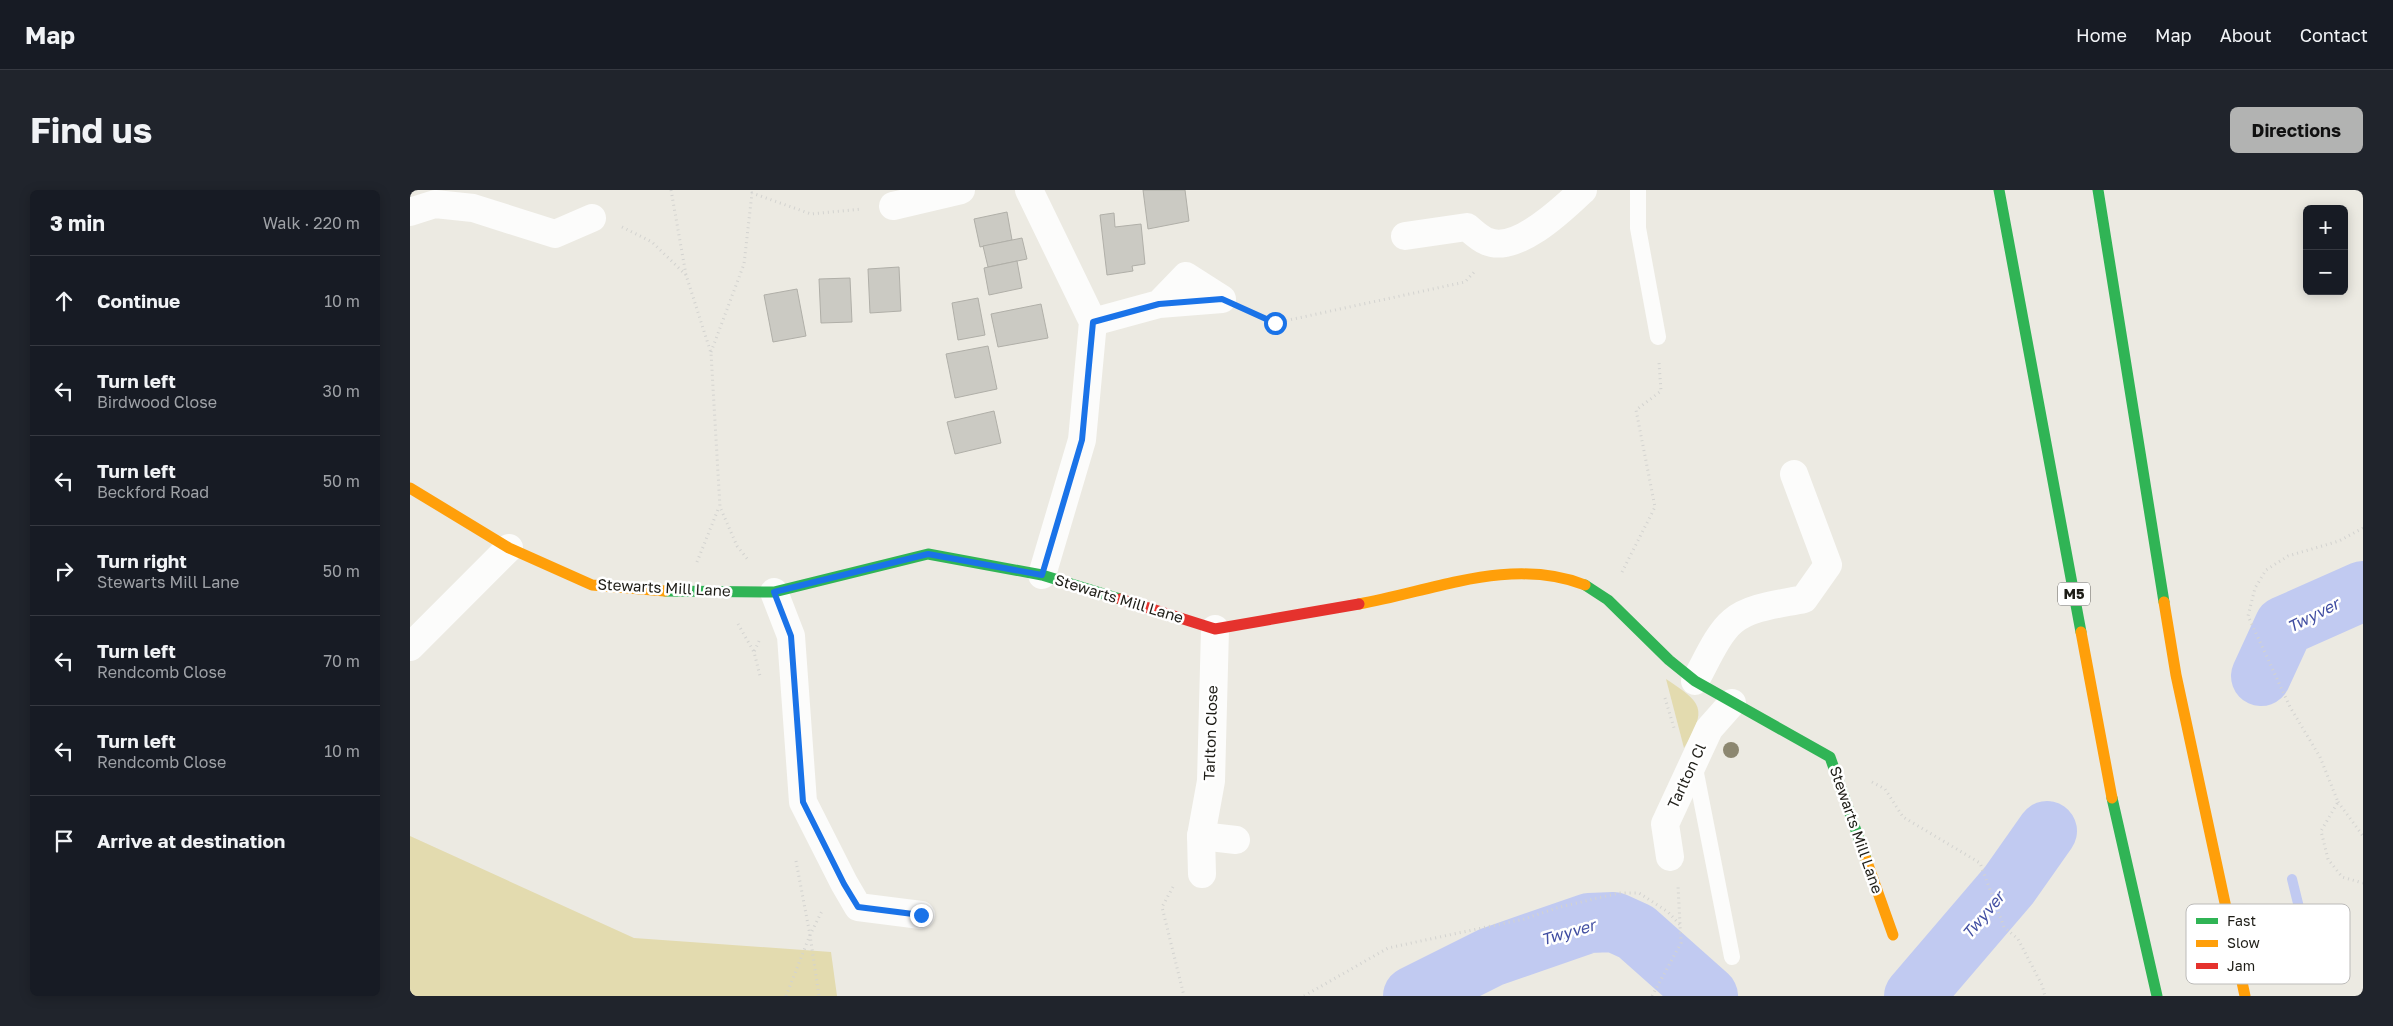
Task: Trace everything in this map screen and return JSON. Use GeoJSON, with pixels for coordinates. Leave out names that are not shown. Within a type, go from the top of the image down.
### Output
{"type":"FeatureCollection","features":[{"type":"Feature","properties":{"kind":"main road","name":"M5"},"geometry":{"type":"LineString","coordinates":[[1999,190],[2109,784],[2157,996]]}},
{"type":"Feature","properties":{"kind":"main road"},"geometry":{"type":"LineString","coordinates":[[2098,190],[2176,675],[2225,904]]}},
{"type":"Feature","properties":{"kind":"main road","name":"Stewarts Mill Lane"},"geometry":{"type":"LineString","coordinates":[[410,488],[509,548],[592,585],[685,592],[774,592],[928,554],[1042,575],[1215,628],[1392,598],[1494,574],[1532,573],[1570,579],[1585,585],[1608,600],[1669,660],[1695,682],[1830,757],[1893,935]]}},
{"type":"Feature","properties":{"kind":"street"},"geometry":{"type":"LineString","coordinates":[[893,206],[961,190]]}},
{"type":"Feature","properties":{"kind":"street"},"geometry":{"type":"LineString","coordinates":[[1028,190],[1093,322],[1082,440],[1042,575]]}},
{"type":"Feature","properties":{"kind":"street"},"geometry":{"type":"LineString","coordinates":[[1405,236],[1467,227],[1486,242],[1508,242],[1550,221],[1583,190]]}},
{"type":"Feature","properties":{"kind":"street"},"geometry":{"type":"LineString","coordinates":[[410,212],[435,204],[473,208],[555,234],[592,218]]}},
{"type":"Feature","properties":{"kind":"street"},"geometry":{"type":"LineString","coordinates":[[1093,322],[1159,304],[1222,299]]}},
{"type":"Feature","properties":{"kind":"street"},"geometry":{"type":"LineString","coordinates":[[1695,682],[1715,646],[1733,621],[1757,609],[1804,599],[1828,565],[1794,474]]}},
{"type":"Feature","properties":{"kind":"street"},"geometry":{"type":"LineString","coordinates":[[410,647],[509,548]]}},
{"type":"Feature","properties":{"kind":"street"},"geometry":{"type":"LineString","coordinates":[[774,592],[791,636],[803,802],[844,884],[858,907],[921,915]]}},
{"type":"Feature","properties":{"kind":"street","name":"Tarlton Close"},"geometry":{"type":"LineString","coordinates":[[1202,874],[1201,836],[1211,781],[1215,628]]}},
{"type":"Feature","properties":{"kind":"street","name":"Tarlton Cl"},"geometry":{"type":"LineString","coordinates":[[1670,857],[1665,824],[1693,761],[1710,729],[1732,703]]}},
{"type":"Feature","properties":{"kind":"street"},"geometry":{"type":"LineString","coordinates":[[1201,836],[1236,840]]}},
{"type":"Feature","properties":{"kind":"lane"},"geometry":{"type":"LineString","coordinates":[[1638,190],[1638,228],[1658,337]]}},
{"type":"Feature","properties":{"kind":"lane"},"geometry":{"type":"LineString","coordinates":[[1693,761],[1732,957]]}},
{"type":"Feature","properties":{"kind":"path"},"geometry":{"type":"LineString","coordinates":[[671,190],[686,275],[711,353],[720,507],[737,546],[774,592]]}},
{"type":"Feature","properties":{"kind":"path"},"geometry":{"type":"LineString","coordinates":[[749,190],[752,194],[811,214],[893,206]]}},
{"type":"Feature","properties":{"kind":"path"},"geometry":{"type":"LineString","coordinates":[[711,353],[744,264],[752,194]]}},
{"type":"Feature","properties":{"kind":"path"},"geometry":{"type":"LineString","coordinates":[[592,218],[624,227],[652,242],[686,275]]}},
{"type":"Feature","properties":{"kind":"path"},"geometry":{"type":"LineString","coordinates":[[1222,299],[1275,323],[1465,282],[1482,262],[1486,242]]}},
{"type":"Feature","properties":{"kind":"path"},"geometry":{"type":"LineString","coordinates":[[1608,600],[1655,507],[1636,410],[1661,390],[1658,337]]}},
{"type":"Feature","properties":{"kind":"path"},"geometry":{"type":"LineString","coordinates":[[685,592],[720,507]]}},
{"type":"Feature","properties":{"kind":"path"},"geometry":{"type":"LineString","coordinates":[[2363,528],[2339,541],[2288,556],[2266,570],[2255,588],[2248,616],[2290,707],[2320,757],[2338,802],[2363,836]]}},
{"type":"Feature","properties":{"kind":"path"},"geometry":{"type":"LineString","coordinates":[[1669,660],[1660,678],[1681,755],[1693,761]]}},
{"type":"Feature","properties":{"kind":"path"},"geometry":{"type":"LineString","coordinates":[[1830,757],[1885,789],[1903,817],[1980,863],[2004,927],[2018,938],[2042,985],[2045,996]]}},
{"type":"Feature","properties":{"kind":"path"},"geometry":{"type":"LineString","coordinates":[[2338,802],[2321,831],[2328,859],[2342,877],[2363,883]]}},
{"type":"Feature","properties":{"kind":"path"},"geometry":{"type":"LineString","coordinates":[[1175,883],[1162,907],[1184,996]]}},
{"type":"Feature","properties":{"kind":"path"},"geometry":{"type":"LineString","coordinates":[[786,996],[810,934],[829,898],[844,884]]}},
{"type":"Feature","properties":{"kind":"path"},"geometry":{"type":"LineString","coordinates":[[1304,996],[1388,948],[1524,919],[1560,907],[1619,893],[1638,892],[1668,912],[1680,925],[1681,943],[1652,996]]}},
{"type":"Feature","properties":{"kind":"shaded area"},"geometry":{"type":"Polygon","coordinates":[[[1666,679],[1687,694],[1698,707],[1696,724],[1684,748],[1666,679]]]}},
{"type":"Feature","properties":{"kind":"shaded area"},"geometry":{"type":"Polygon","coordinates":[[[410,836],[634,938],[831,952],[837,996],[410,996],[410,836]]]}},
{"type":"Feature","properties":{"kind":"building"},"geometry":{"type":"Polygon","coordinates":[[[1143,190],[1185,190],[1189,221],[1148,229],[1143,190]]]}},
{"type":"Feature","properties":{"kind":"building"},"geometry":{"type":"Polygon","coordinates":[[[1007,212],[1012,240],[980,247],[974,219],[1007,212]]]}},
{"type":"Feature","properties":{"kind":"building"},"geometry":{"type":"Polygon","coordinates":[[[1114,213],[1115,227],[1141,224],[1145,264],[1132,266],[1133,271],[1107,275],[1100,215],[1114,213]]]}},
{"type":"Feature","properties":{"kind":"building"},"geometry":{"type":"Polygon","coordinates":[[[1022,238],[1027,259],[988,267],[983,246],[1022,238]]]}},
{"type":"Feature","properties":{"kind":"building"},"geometry":{"type":"Polygon","coordinates":[[[1017,261],[1022,288],[989,295],[984,268],[1017,261]]]}},
{"type":"Feature","properties":{"kind":"building"},"geometry":{"type":"Polygon","coordinates":[[[899,267],[901,311],[870,313],[868,269],[899,267]]]}},
{"type":"Feature","properties":{"kind":"building"},"geometry":{"type":"Polygon","coordinates":[[[850,278],[852,322],[821,323],[819,279],[850,278]]]}},
{"type":"Feature","properties":{"kind":"building"},"geometry":{"type":"Polygon","coordinates":[[[797,289],[806,336],[773,342],[764,295],[797,289]]]}},
{"type":"Feature","properties":{"kind":"building"},"geometry":{"type":"Polygon","coordinates":[[[978,298],[985,335],[958,340],[952,303],[978,298]]]}},
{"type":"Feature","properties":{"kind":"building"},"geometry":{"type":"Polygon","coordinates":[[[1041,304],[1048,338],[998,347],[991,314],[1041,304]]]}},
{"type":"Feature","properties":{"kind":"building"},"geometry":{"type":"Polygon","coordinates":[[[988,346],[997,389],[955,398],[946,354],[988,346]]]}},
{"type":"Feature","properties":{"kind":"building"},"geometry":{"type":"Polygon","coordinates":[[[994,411],[1001,443],[955,454],[947,422],[994,411]]]}},
{"type":"Feature","properties":{"kind":"waterway","name":"Twyver"},"geometry":{"type":"LineString","coordinates":[[2261,676],[2284,626],[2363,591]]}},
{"type":"Feature","properties":{"kind":"waterway","name":"Twyver"},"geometry":{"type":"LineString","coordinates":[[1914,996],[2009,885],[2047,831]]}},
{"type":"Feature","properties":{"kind":"waterway"},"geometry":{"type":"LineString","coordinates":[[2292,879],[2298,904]]}},
{"type":"Feature","properties":{"kind":"waterway","name":"Twyver"},"geometry":{"type":"LineString","coordinates":[[1413,996],[1491,957],[1589,923],[1614,922],[1636,932],[1708,996]]}},
{"type":"Feature","properties":{"kind":"traffic: fast"},"geometry":{"type":"LineString","coordinates":[[1999,190],[2081,632]]}},
{"type":"Feature","properties":{"kind":"traffic: fast"},"geometry":{"type":"LineString","coordinates":[[2098,190],[2164,602]]}},
{"type":"Feature","properties":{"kind":"traffic: fast"},"geometry":{"type":"LineString","coordinates":[[665,591],[774,592],[928,554],[1042,575],[1120,599]]}},
{"type":"Feature","properties":{"kind":"traffic: fast"},"geometry":{"type":"LineString","coordinates":[[1585,585],[1608,600],[1669,660],[1695,681],[1830,757],[1866,859]]}},
{"type":"Feature","properties":{"kind":"traffic: fast"},"geometry":{"type":"LineString","coordinates":[[2112,798],[2157,996]]}},
{"type":"Feature","properties":{"kind":"traffic: slow"},"geometry":{"type":"LineString","coordinates":[[410,488],[509,548],[592,585],[665,591]]}},
{"type":"Feature","properties":{"kind":"traffic: slow"},"geometry":{"type":"LineString","coordinates":[[1359,604],[1472,579],[1500,575],[1529,574],[1557,577],[1585,585]]}},
{"type":"Feature","properties":{"kind":"traffic: slow"},"geometry":{"type":"LineString","coordinates":[[2164,602],[2176,675],[2225,904]]}},
{"type":"Feature","properties":{"kind":"traffic: slow"},"geometry":{"type":"LineString","coordinates":[[2081,632],[2112,798]]}},
{"type":"Feature","properties":{"kind":"traffic: slow"},"geometry":{"type":"LineString","coordinates":[[1866,859],[1893,935]]}},
{"type":"Feature","properties":{"kind":"traffic: slow"},"geometry":{"type":"LineString","coordinates":[[2242,984],[2245,996]]}},
{"type":"Feature","properties":{"kind":"traffic: jam"},"geometry":{"type":"LineString","coordinates":[[1120,599],[1215,629],[1359,604]]}},
{"type":"Feature","properties":{"kind":"route"},"geometry":{"type":"LineString","coordinates":[[921,915],[858,907],[844,884],[803,802],[791,636],[774,592],[928,554],[1042,575],[1082,440],[1093,322],[1159,304],[1222,299],[1275,323]]}}]}
